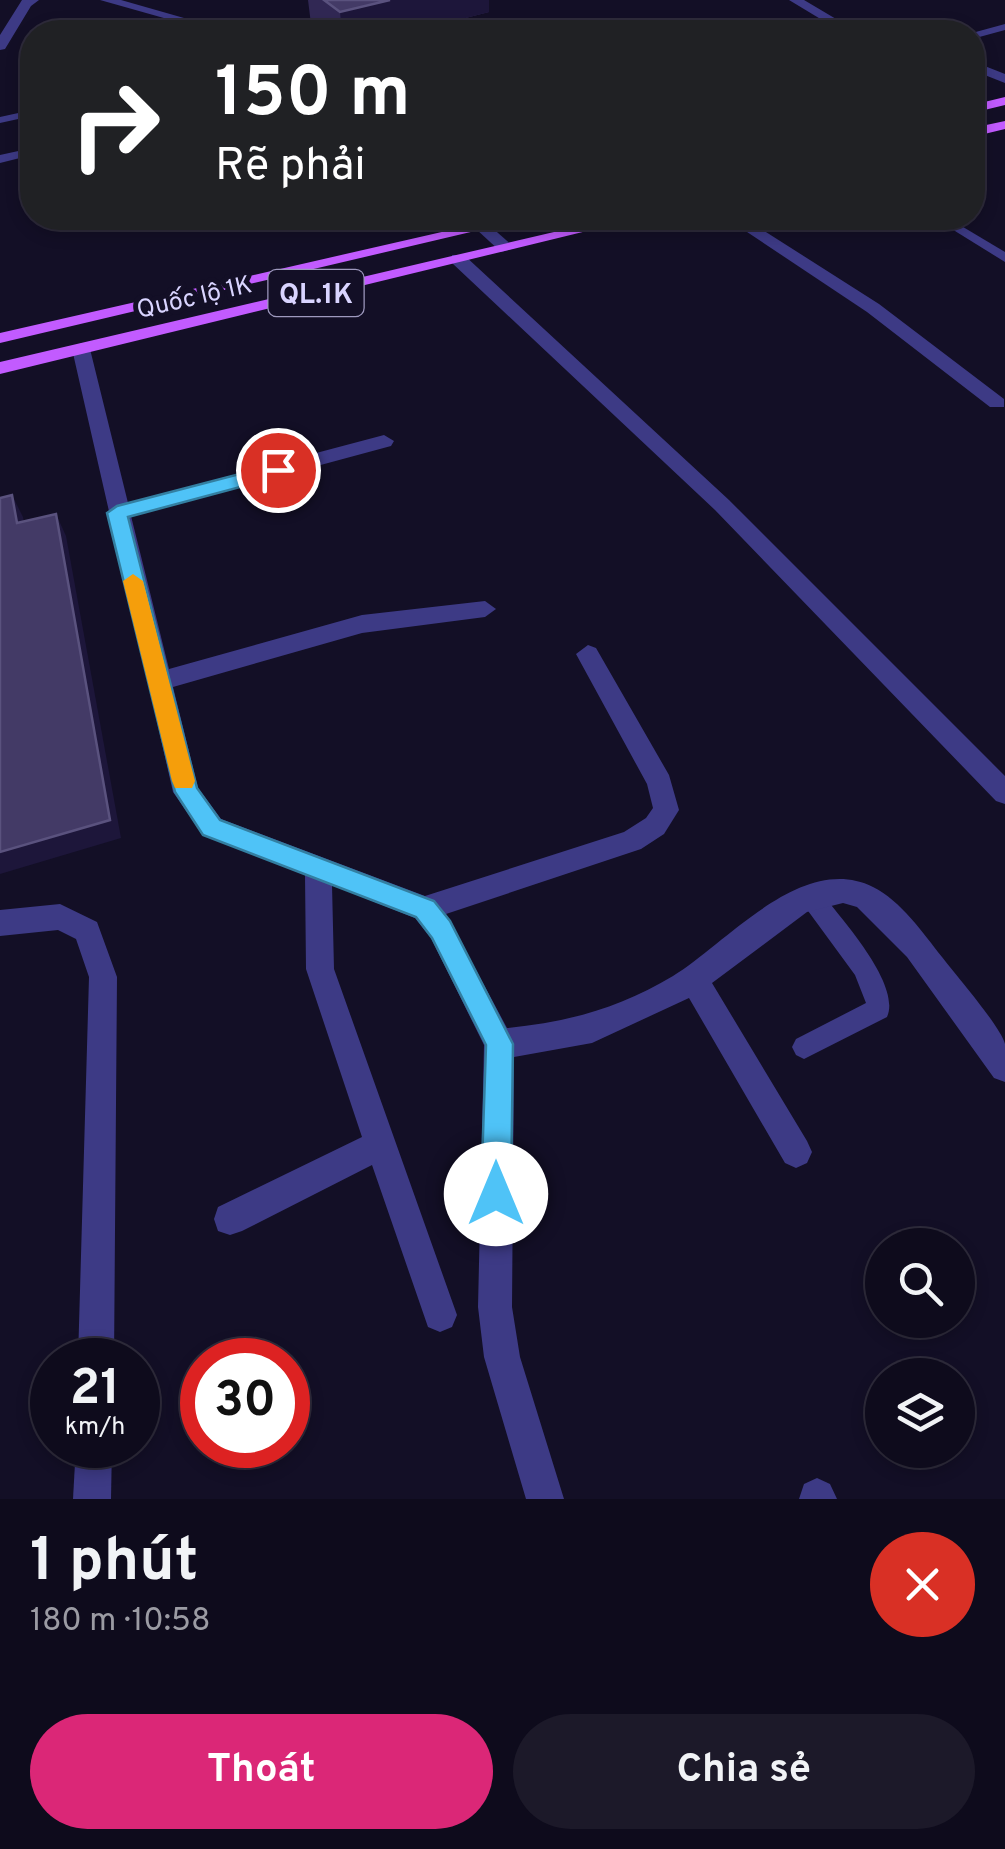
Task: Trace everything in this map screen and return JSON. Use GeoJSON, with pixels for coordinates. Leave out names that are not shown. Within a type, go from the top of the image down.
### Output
{"type":"FeatureCollection","features":[{"type":"Feature","properties":{"kind":"main road","name":"Quốc lộ 1K"},"geometry":{"type":"LineString","coordinates":[[0,338],[445,230]]}},
{"type":"Feature","properties":{"kind":"main road","name":"Quốc lộ 1K"},"geometry":{"type":"LineString","coordinates":[[0,368],[582,230]]}},
{"type":"Feature","properties":{"kind":"street"},"geometry":{"type":"LineString","coordinates":[[0,46],[26,3],[33,0]]}},
{"type":"Feature","properties":{"kind":"street"},"geometry":{"type":"LineString","coordinates":[[106,0],[178,18]]}},
{"type":"Feature","properties":{"kind":"street"},"geometry":{"type":"LineString","coordinates":[[804,1],[833,20]]}},
{"type":"Feature","properties":{"kind":"street"},"geometry":{"type":"LineString","coordinates":[[487,230],[507,248]]}},
{"type":"Feature","properties":{"kind":"street"},"geometry":{"type":"LineString","coordinates":[[753,230],[873,308],[997,404]]}},
{"type":"Feature","properties":{"kind":"street"},"geometry":{"type":"LineString","coordinates":[[458,259],[722,505],[999,776]]}},
{"type":"Feature","properties":{"kind":"street"},"geometry":{"type":"LineString","coordinates":[[81,349],[186,792],[212,827],[425,909],[441,929],[500,1044],[495,1307],[502,1357],[545,1499]]}},
{"type":"Feature","properties":{"kind":"street"},"geometry":{"type":"LineString","coordinates":[[117,513],[384,441]]}},
{"type":"Feature","properties":{"kind":"street"},"geometry":{"type":"LineString","coordinates":[[157,682],[362,624],[485,609]]}},
{"type":"Feature","properties":{"kind":"street"},"geometry":{"type":"LineString","coordinates":[[425,909],[632,841],[655,826],[666,810],[660,782],[588,654]]}},
{"type":"Feature","properties":{"kind":"street"},"geometry":{"type":"LineString","coordinates":[[318,868],[320,969],[440,1315]]}},
{"type":"Feature","properties":{"kind":"street"},"geometry":{"type":"LineString","coordinates":[[500,1044],[604,1025],[694,980],[742,938],[812,896],[844,888],[868,897],[894,920],[1005,1067]]}},
{"type":"Feature","properties":{"kind":"street"},"geometry":{"type":"LineString","coordinates":[[0,924],[60,917],[74,924],[87,931],[104,977],[96,1338]]}},
{"type":"Feature","properties":{"kind":"street"},"geometry":{"type":"LineString","coordinates":[[694,980],[796,1152]]}},
{"type":"Feature","properties":{"kind":"street"},"geometry":{"type":"LineString","coordinates":[[230,1220],[381,1144]]}},
{"type":"Feature","properties":{"kind":"street"},"geometry":{"type":"LineString","coordinates":[[92,1499],[93,1468]]}},
{"type":"Feature","properties":{"kind":"lane"},"geometry":{"type":"LineString","coordinates":[[960,230],[1005,258]]}},
{"type":"Feature","properties":{"kind":"lane"},"geometry":{"type":"LineString","coordinates":[[804,1047],[879,1009],[880,997],[812,896]]}},
{"type":"Feature","properties":{"kind":"building"},"geometry":{"type":"Polygon","coordinates":[[[324,0],[390,0],[340,12],[324,0]]]}},
{"type":"Feature","properties":{"kind":"building"},"geometry":{"type":"Polygon","coordinates":[[[12,495],[17,523],[56,514],[110,820],[0,852],[0,498],[12,495]]]}},
{"type":"Feature","properties":{"kind":"slow traffic"},"geometry":{"type":"LineString","coordinates":[[133,581],[183,781]]}},
{"type":"Feature","properties":{"kind":"route"},"geometry":{"type":"LineString","coordinates":[[278,470],[117,513],[186,792],[212,827],[425,909],[441,929],[500,1044],[496,1194]]}}]}
